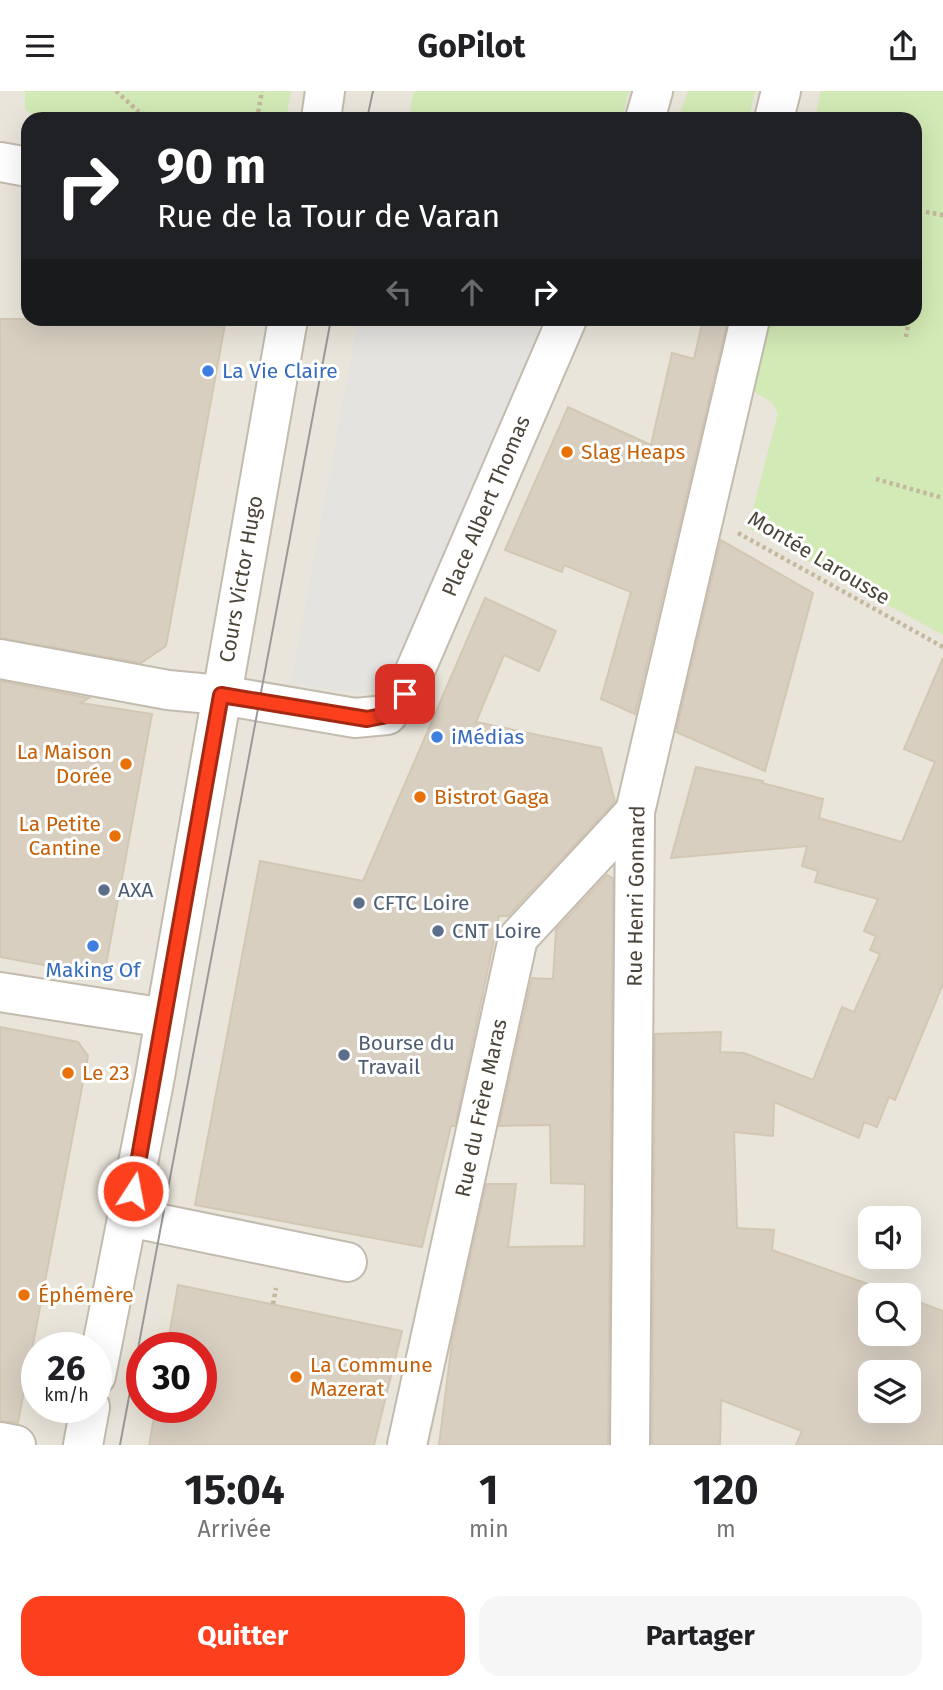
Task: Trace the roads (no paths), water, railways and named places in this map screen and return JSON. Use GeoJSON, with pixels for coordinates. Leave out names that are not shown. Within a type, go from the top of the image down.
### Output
{"type":"FeatureCollection","features":[{"type":"Feature","properties":{"kind":"street"},"geometry":{"type":"LineString","coordinates":[[322,112],[326,91]]}},
{"type":"Feature","properties":{"kind":"street"},"geometry":{"type":"LineString","coordinates":[[647,112],[653,91]]}},
{"type":"Feature","properties":{"kind":"street"},"geometry":{"type":"LineString","coordinates":[[0,162],[21,166]]}},
{"type":"Feature","properties":{"kind":"street","name":"Cours Victor Hugo"},"geometry":{"type":"LineString","coordinates":[[105,1332],[165,1018],[287,326]]}},
{"type":"Feature","properties":{"kind":"street","name":"Place Albert Thomas"},"geometry":{"type":"LineString","coordinates":[[221,695],[367,719],[387,715],[405,694],[564,326]]}},
{"type":"Feature","properties":{"kind":"street","name":"Rue Henri Gonnard"},"geometry":{"type":"LineString","coordinates":[[630,1445],[635,812],[748,326]]}},
{"type":"Feature","properties":{"kind":"street"},"geometry":{"type":"LineString","coordinates":[[0,659],[168,690],[221,695]]}},
{"type":"Feature","properties":{"kind":"street","name":"Rue du Frère Maras"},"geometry":{"type":"LineString","coordinates":[[407,1445],[518,938],[635,812]]}},
{"type":"Feature","properties":{"kind":"street"},"geometry":{"type":"LineString","coordinates":[[0,992],[165,1018]]}},
{"type":"Feature","properties":{"kind":"street"},"geometry":{"type":"LineString","coordinates":[[128,1217],[347,1262]]}},
{"type":"Feature","properties":{"kind":"street"},"geometry":{"type":"LineString","coordinates":[[83,1445],[87,1423]]}},
{"type":"Feature","properties":{"kind":"street"},"geometry":{"type":"LineString","coordinates":[[0,1442],[16,1445]]}},
{"type":"Feature","properties":{"kind":"tram line"},"geometry":{"type":"LineString","coordinates":[[368,112],[373,91]]}},
{"type":"Feature","properties":{"kind":"tram line"},"geometry":{"type":"LineString","coordinates":[[120,1445],[330,326]]}},
{"type":"Feature","properties":{"kind":"place","name":"La Vie Claire"},"geometry":{"type":"Point","coordinates":[208,371]}},
{"type":"Feature","properties":{"kind":"place","name":"Slag Heaps"},"geometry":{"type":"Point","coordinates":[567,452]}},
{"type":"Feature","properties":{"kind":"place","name":"iMédias"},"geometry":{"type":"Point","coordinates":[437,737]}},
{"type":"Feature","properties":{"kind":"place","name":"La Maison Dorée"},"geometry":{"type":"Point","coordinates":[126,764]}},
{"type":"Feature","properties":{"kind":"place","name":"Bistrot Gaga"},"geometry":{"type":"Point","coordinates":[420,797]}},
{"type":"Feature","properties":{"kind":"place","name":"La Petite Cantine"},"geometry":{"type":"Point","coordinates":[115,836]}},
{"type":"Feature","properties":{"kind":"place","name":"AXA"},"geometry":{"type":"Point","coordinates":[104,890]}},
{"type":"Feature","properties":{"kind":"place","name":"CFTC Loire"},"geometry":{"type":"Point","coordinates":[359,903]}},
{"type":"Feature","properties":{"kind":"place","name":"CNT Loire"},"geometry":{"type":"Point","coordinates":[438,931]}},
{"type":"Feature","properties":{"kind":"place","name":"Making Of"},"geometry":{"type":"Point","coordinates":[93,946]}},
{"type":"Feature","properties":{"kind":"place","name":"Bourse du Travail"},"geometry":{"type":"Point","coordinates":[344,1055]}},
{"type":"Feature","properties":{"kind":"place","name":"Le 23"},"geometry":{"type":"Point","coordinates":[68,1073]}},
{"type":"Feature","properties":{"kind":"place","name":"Éphémère"},"geometry":{"type":"Point","coordinates":[24,1295]}},
{"type":"Feature","properties":{"kind":"place","name":"La Commune Mazerat"},"geometry":{"type":"Point","coordinates":[296,1377]}}]}
